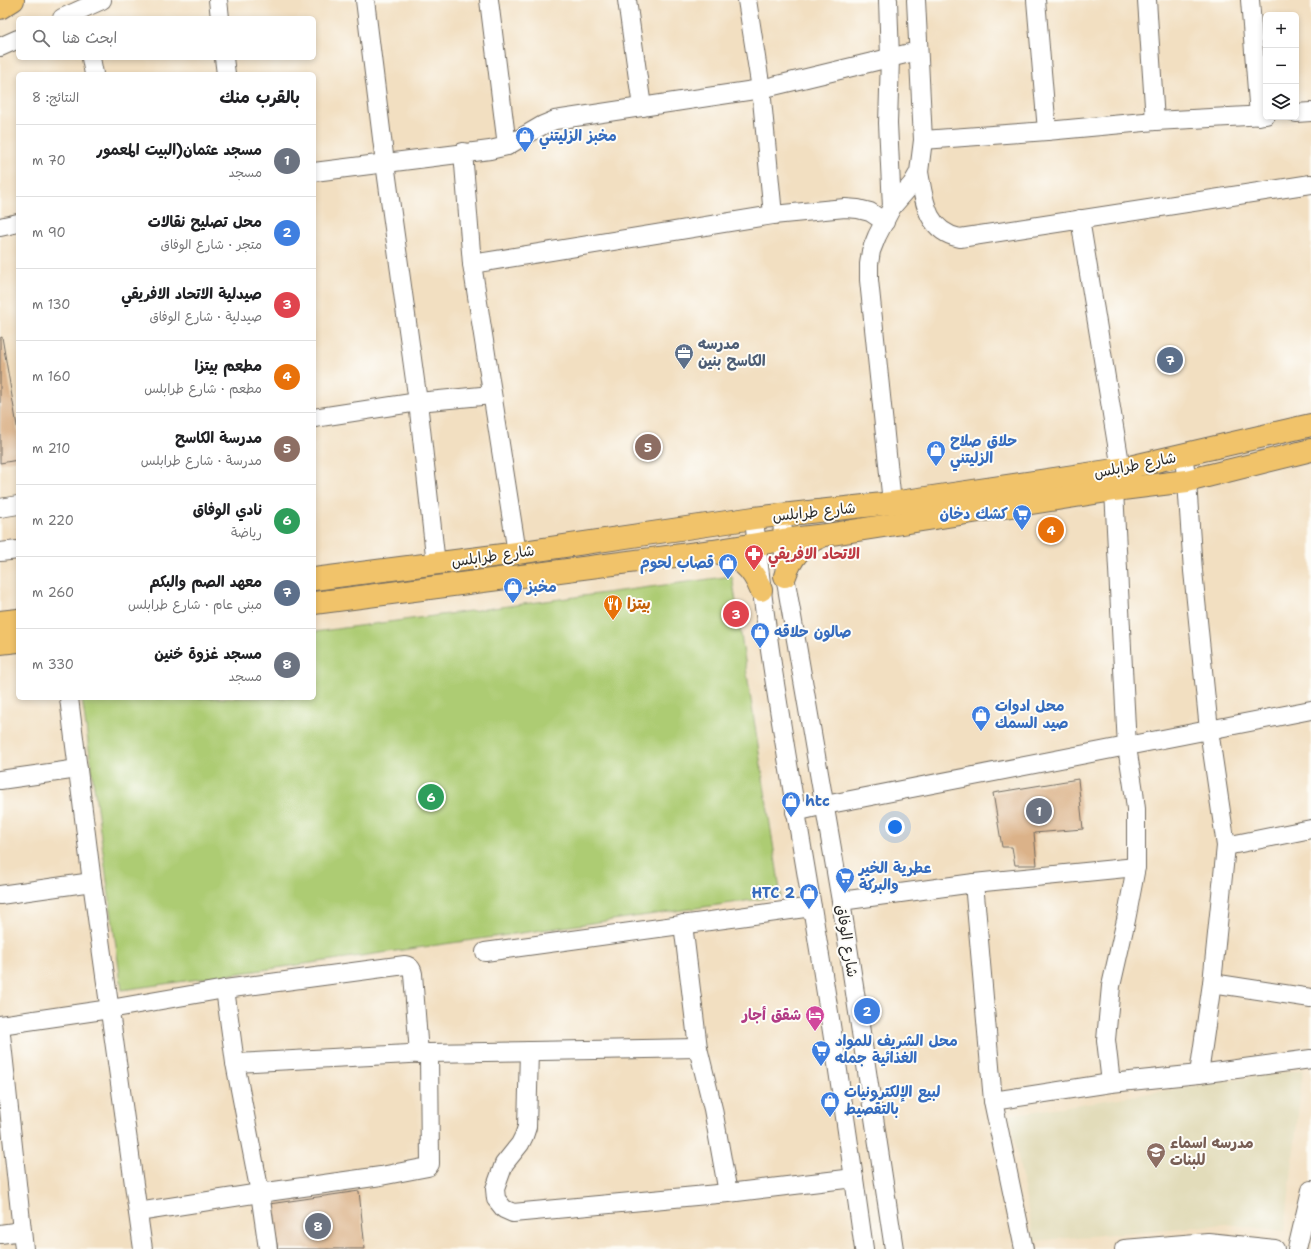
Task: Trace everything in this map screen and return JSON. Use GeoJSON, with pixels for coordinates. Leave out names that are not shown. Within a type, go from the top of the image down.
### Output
{"type":"FeatureCollection","features":[{"type":"Feature","properties":{"kind":"main road"},"geometry":{"type":"LineString","coordinates":[[0,8],[14,0]]}},
{"type":"Feature","properties":{"kind":"main road","name":"شارع طرابلس"},"geometry":{"type":"LineString","coordinates":[[316,579],[517,553],[754,518],[892,503],[1120,469],[1311,425]]}},
{"type":"Feature","properties":{"kind":"main road","name":"شارع طرابلس"},"geometry":{"type":"LineString","coordinates":[[316,603],[713,551],[1114,490],[1187,481],[1311,450]]}},
{"type":"Feature","properties":{"kind":"main road"},"geometry":{"type":"LineString","coordinates":[[785,576],[789,564],[796,554],[814,539],[826,535]]}},
{"type":"Feature","properties":{"kind":"main road"},"geometry":{"type":"LineString","coordinates":[[713,551],[724,553],[743,563],[751,570],[761,590]]}},
{"type":"Feature","properties":{"kind":"main road"},"geometry":{"type":"LineString","coordinates":[[0,622],[16,620]]}},
{"type":"Feature","properties":{"kind":"main road"},"geometry":{"type":"LineString","coordinates":[[0,643],[16,641]]}},
{"type":"Feature","properties":{"kind":"street"},"geometry":{"type":"LineString","coordinates":[[71,16],[85,13],[102,0]]}},
{"type":"Feature","properties":{"kind":"street"},"geometry":{"type":"LineString","coordinates":[[218,0],[220,16]]}},
{"type":"Feature","properties":{"kind":"street"},"geometry":{"type":"LineString","coordinates":[[364,0],[418,402],[436,564]]}},
{"type":"Feature","properties":{"kind":"street"},"geometry":{"type":"LineString","coordinates":[[489,0],[507,146]]}},
{"type":"Feature","properties":{"kind":"street"},"geometry":{"type":"LineString","coordinates":[[627,0],[642,107]]}},
{"type":"Feature","properties":{"kind":"street"},"geometry":{"type":"LineString","coordinates":[[747,0],[761,89],[773,215]]}},
{"type":"Feature","properties":{"kind":"street"},"geometry":{"type":"LineString","coordinates":[[888,0],[890,58],[888,123],[889,214]]}},
{"type":"Feature","properties":{"kind":"street"},"geometry":{"type":"LineString","coordinates":[[916,0],[923,140],[919,172],[926,207],[933,221],[941,230],[950,236],[960,238],[1311,184]]}},
{"type":"Feature","properties":{"kind":"street"},"geometry":{"type":"LineString","coordinates":[[1036,0],[1047,131]]}},
{"type":"Feature","properties":{"kind":"street"},"geometry":{"type":"LineString","coordinates":[[1146,0],[1155,121]]}},
{"type":"Feature","properties":{"kind":"street"},"geometry":{"type":"LineString","coordinates":[[923,140],[1155,121],[1263,116],[1250,0]]}},
{"type":"Feature","properties":{"kind":"street"},"geometry":{"type":"LineString","coordinates":[[0,47],[16,40]]}},
{"type":"Feature","properties":{"kind":"street"},"geometry":{"type":"LineString","coordinates":[[316,172],[463,152],[490,150],[507,146],[543,125],[555,120],[761,89],[918,51]]}},
{"type":"Feature","properties":{"kind":"street"},"geometry":{"type":"LineString","coordinates":[[91,60],[94,72]]}},
{"type":"Feature","properties":{"kind":"street"},"geometry":{"type":"LineString","coordinates":[[224,60],[226,72]]}},
{"type":"Feature","properties":{"kind":"street"},"geometry":{"type":"LineString","coordinates":[[1299,113],[1311,112]]}},
{"type":"Feature","properties":{"kind":"street"},"geometry":{"type":"LineString","coordinates":[[463,152],[472,264],[517,553]]}},
{"type":"Feature","properties":{"kind":"street"},"geometry":{"type":"LineString","coordinates":[[892,503],[868,280],[869,264],[871,251],[889,214],[912,184],[919,172]]}},
{"type":"Feature","properties":{"kind":"street"},"geometry":{"type":"LineString","coordinates":[[472,264],[773,215],[845,208],[889,214]]}},
{"type":"Feature","properties":{"kind":"street"},"geometry":{"type":"LineString","coordinates":[[1080,219],[1120,469]]}},
{"type":"Feature","properties":{"kind":"street"},"geometry":{"type":"LineString","coordinates":[[0,227],[16,223]]}},
{"type":"Feature","properties":{"kind":"street"},"geometry":{"type":"LineString","coordinates":[[316,418],[418,402],[492,394]]}},
{"type":"Feature","properties":{"kind":"street"},"geometry":{"type":"LineString","coordinates":[[1183,455],[1187,481],[1193,571],[1209,730],[1226,846],[1212,983],[1199,1074]]}},
{"type":"Feature","properties":{"kind":"street"},"geometry":{"type":"LineString","coordinates":[[1111,1083],[1106,1040],[1111,986],[1136,867],[1136,809],[1127,747],[1114,490]]}},
{"type":"Feature","properties":{"kind":"street"},"geometry":{"type":"LineString","coordinates":[[0,508],[16,505]]}},
{"type":"Feature","properties":{"kind":"street","name":"شارع الوفاق"},"geometry":{"type":"LineString","coordinates":[[782,516],[785,576],[841,901],[894,1249]]}},
{"type":"Feature","properties":{"kind":"street","name":"شارع الوفاق"},"geometry":{"type":"LineString","coordinates":[[754,518],[761,590],[795,812],[812,907],[864,1249]]}},
{"type":"Feature","properties":{"kind":"street"},"geometry":{"type":"LineString","coordinates":[[0,552],[16,550]]}},
{"type":"Feature","properties":{"kind":"street"},"geometry":{"type":"LineString","coordinates":[[69,700],[92,882],[144,1249]]}},
{"type":"Feature","properties":{"kind":"street"},"geometry":{"type":"LineString","coordinates":[[795,812],[1311,710]]}},
{"type":"Feature","properties":{"kind":"street"},"geometry":{"type":"LineString","coordinates":[[0,780],[78,769]]}},
{"type":"Feature","properties":{"kind":"street"},"geometry":{"type":"LineString","coordinates":[[1226,846],[1311,829]]}},
{"type":"Feature","properties":{"kind":"street"},"geometry":{"type":"LineString","coordinates":[[841,901],[974,883],[1136,867]]}},
{"type":"Feature","properties":{"kind":"street"},"geometry":{"type":"LineString","coordinates":[[0,895],[92,882]]}},
{"type":"Feature","properties":{"kind":"street"},"geometry":{"type":"LineString","coordinates":[[974,883],[993,1101],[1024,1249]]}},
{"type":"Feature","properties":{"kind":"street"},"geometry":{"type":"LineString","coordinates":[[485,952],[812,907]]}},
{"type":"Feature","properties":{"kind":"street"},"geometry":{"type":"LineString","coordinates":[[683,924],[698,1048],[713,1109],[728,1193]]}},
{"type":"Feature","properties":{"kind":"street"},"geometry":{"type":"LineString","coordinates":[[0,1234],[23,1240],[0,1025],[110,1009],[225,989],[405,965],[412,969],[424,1054],[430,1164],[428,1167],[381,1176],[138,1212]]}},
{"type":"Feature","properties":{"kind":"street"},"geometry":{"type":"LineString","coordinates":[[1212,983],[1311,998]]}},
{"type":"Feature","properties":{"kind":"street"},"geometry":{"type":"LineString","coordinates":[[225,989],[235,1063],[260,1193],[268,1249]]}},
{"type":"Feature","properties":{"kind":"street"},"geometry":{"type":"LineString","coordinates":[[235,1063],[424,1054],[698,1048]]}},
{"type":"Feature","properties":{"kind":"street"},"geometry":{"type":"LineString","coordinates":[[529,1051],[527,1127],[520,1144],[504,1164],[495,1189],[496,1198],[504,1209],[514,1213],[728,1193],[854,1178]]}},
{"type":"Feature","properties":{"kind":"street"},"geometry":{"type":"LineString","coordinates":[[993,1101],[1111,1083],[1199,1074],[1311,1059]]}},
{"type":"Feature","properties":{"kind":"street"},"geometry":{"type":"LineString","coordinates":[[1297,1249],[1311,1190]]}},
{"type":"Feature","properties":{"kind":"street"},"geometry":{"type":"LineString","coordinates":[[1124,1249],[1208,1245],[1275,1249]]}},
{"type":"Feature","properties":{"kind":"shaded area","name":"مدرسه اسماء للبنات"},"geometry":{"type":"Polygon","coordinates":[[[1303,1069],[1285,1231],[1226,1224],[1034,1241],[1010,1115],[1303,1069]]]}},
{"type":"Feature","properties":{"kind":"green space"},"geometry":{"type":"Polygon","coordinates":[[[732,576],[781,896],[122,990],[82,700],[316,700],[316,632],[732,576]]]}},
{"type":"Feature","properties":{"kind":"building"},"geometry":{"type":"Polygon","coordinates":[[[2,337],[16,420],[16,460],[0,463],[0,338],[2,337]]]}},
{"type":"Feature","properties":{"kind":"building"},"geometry":{"type":"Polygon","coordinates":[[[1078,779],[1083,829],[1034,833],[1037,865],[1015,865],[1012,847],[1002,847],[993,793],[1078,779]]]}},
{"type":"Feature","properties":{"kind":"building"},"geometry":{"type":"Polygon","coordinates":[[[359,1191],[365,1249],[278,1249],[269,1204],[359,1191]]]}},
{"type":"Feature","properties":{"kind":"place","name":"مخبز الزليتني"},"geometry":{"type":"Point","coordinates":[525,153]}},
{"type":"Feature","properties":{"kind":"place","name":"معهد الصم والبكم"},"geometry":{"type":"Point","coordinates":[1170,360]}},
{"type":"Feature","properties":{"kind":"place","name":"مدرسه الكاسح بنين"},"geometry":{"type":"Point","coordinates":[684,370]}},
{"type":"Feature","properties":{"kind":"place","name":"مدرسة الكاسح"},"geometry":{"type":"Point","coordinates":[648,447]}},
{"type":"Feature","properties":{"kind":"place","name":"حلاق صلاح الزليتني"},"geometry":{"type":"Point","coordinates":[936,467]}},
{"type":"Feature","properties":{"kind":"place","name":"مطعم بيتزا"},"geometry":{"type":"Point","coordinates":[1051,530]}},
{"type":"Feature","properties":{"kind":"place","name":"كشك دخان"},"geometry":{"type":"Point","coordinates":[1022,531]}},
{"type":"Feature","properties":{"kind":"place","name":"الاتحاد الافريقي"},"geometry":{"type":"Point","coordinates":[754,571]}},
{"type":"Feature","properties":{"kind":"place","name":"قصاب لحوم"},"geometry":{"type":"Point","coordinates":[728,580]}},
{"type":"Feature","properties":{"kind":"place","name":"مخبز"},"geometry":{"type":"Point","coordinates":[513,604]}},
{"type":"Feature","properties":{"kind":"place","name":"صيدلية الاتحاد الافريقي"},"geometry":{"type":"Point","coordinates":[736,614]}},
{"type":"Feature","properties":{"kind":"place","name":"بيتزا"},"geometry":{"type":"Point","coordinates":[613,621]}},
{"type":"Feature","properties":{"kind":"place","name":"صالون حلاقه"},"geometry":{"type":"Point","coordinates":[760,649]}},
{"type":"Feature","properties":{"kind":"place","name":"محل ادوات صيد السمك"},"geometry":{"type":"Point","coordinates":[981,732]}},
{"type":"Feature","properties":{"kind":"place","name":"نادي الوفاق"},"geometry":{"type":"Point","coordinates":[431,797]}},
{"type":"Feature","properties":{"kind":"place","name":"مسجد عثمان(البيت المعمور"},"geometry":{"type":"Point","coordinates":[1039,811]}},
{"type":"Feature","properties":{"kind":"place","name":"htc"},"geometry":{"type":"Point","coordinates":[791,818]}},
{"type":"Feature","properties":{"kind":"place","name":"عطرية الخير والبركة"},"geometry":{"type":"Point","coordinates":[845,894]}},
{"type":"Feature","properties":{"kind":"place","name":"HTC 2"},"geometry":{"type":"Point","coordinates":[809,910]}},
{"type":"Feature","properties":{"kind":"place","name":"محل تصليح نقالات"},"geometry":{"type":"Point","coordinates":[867,1011]}},
{"type":"Feature","properties":{"kind":"place","name":"شقق أجار"},"geometry":{"type":"Point","coordinates":[815,1032]}},
{"type":"Feature","properties":{"kind":"place","name":"محل الشريف للمواد الغذائية جمله"},"geometry":{"type":"Point","coordinates":[821,1067]}},
{"type":"Feature","properties":{"kind":"place","name":"لبيع الإلكترونيات بالتقصيط"},"geometry":{"type":"Point","coordinates":[830,1118]}},
{"type":"Feature","properties":{"kind":"place","name":"مدرسه اسماء للبنات"},"geometry":{"type":"Point","coordinates":[1156,1169]}},
{"type":"Feature","properties":{"kind":"place","name":"مسجد غزوة حُنين"},"geometry":{"type":"Point","coordinates":[318,1226]}}]}
